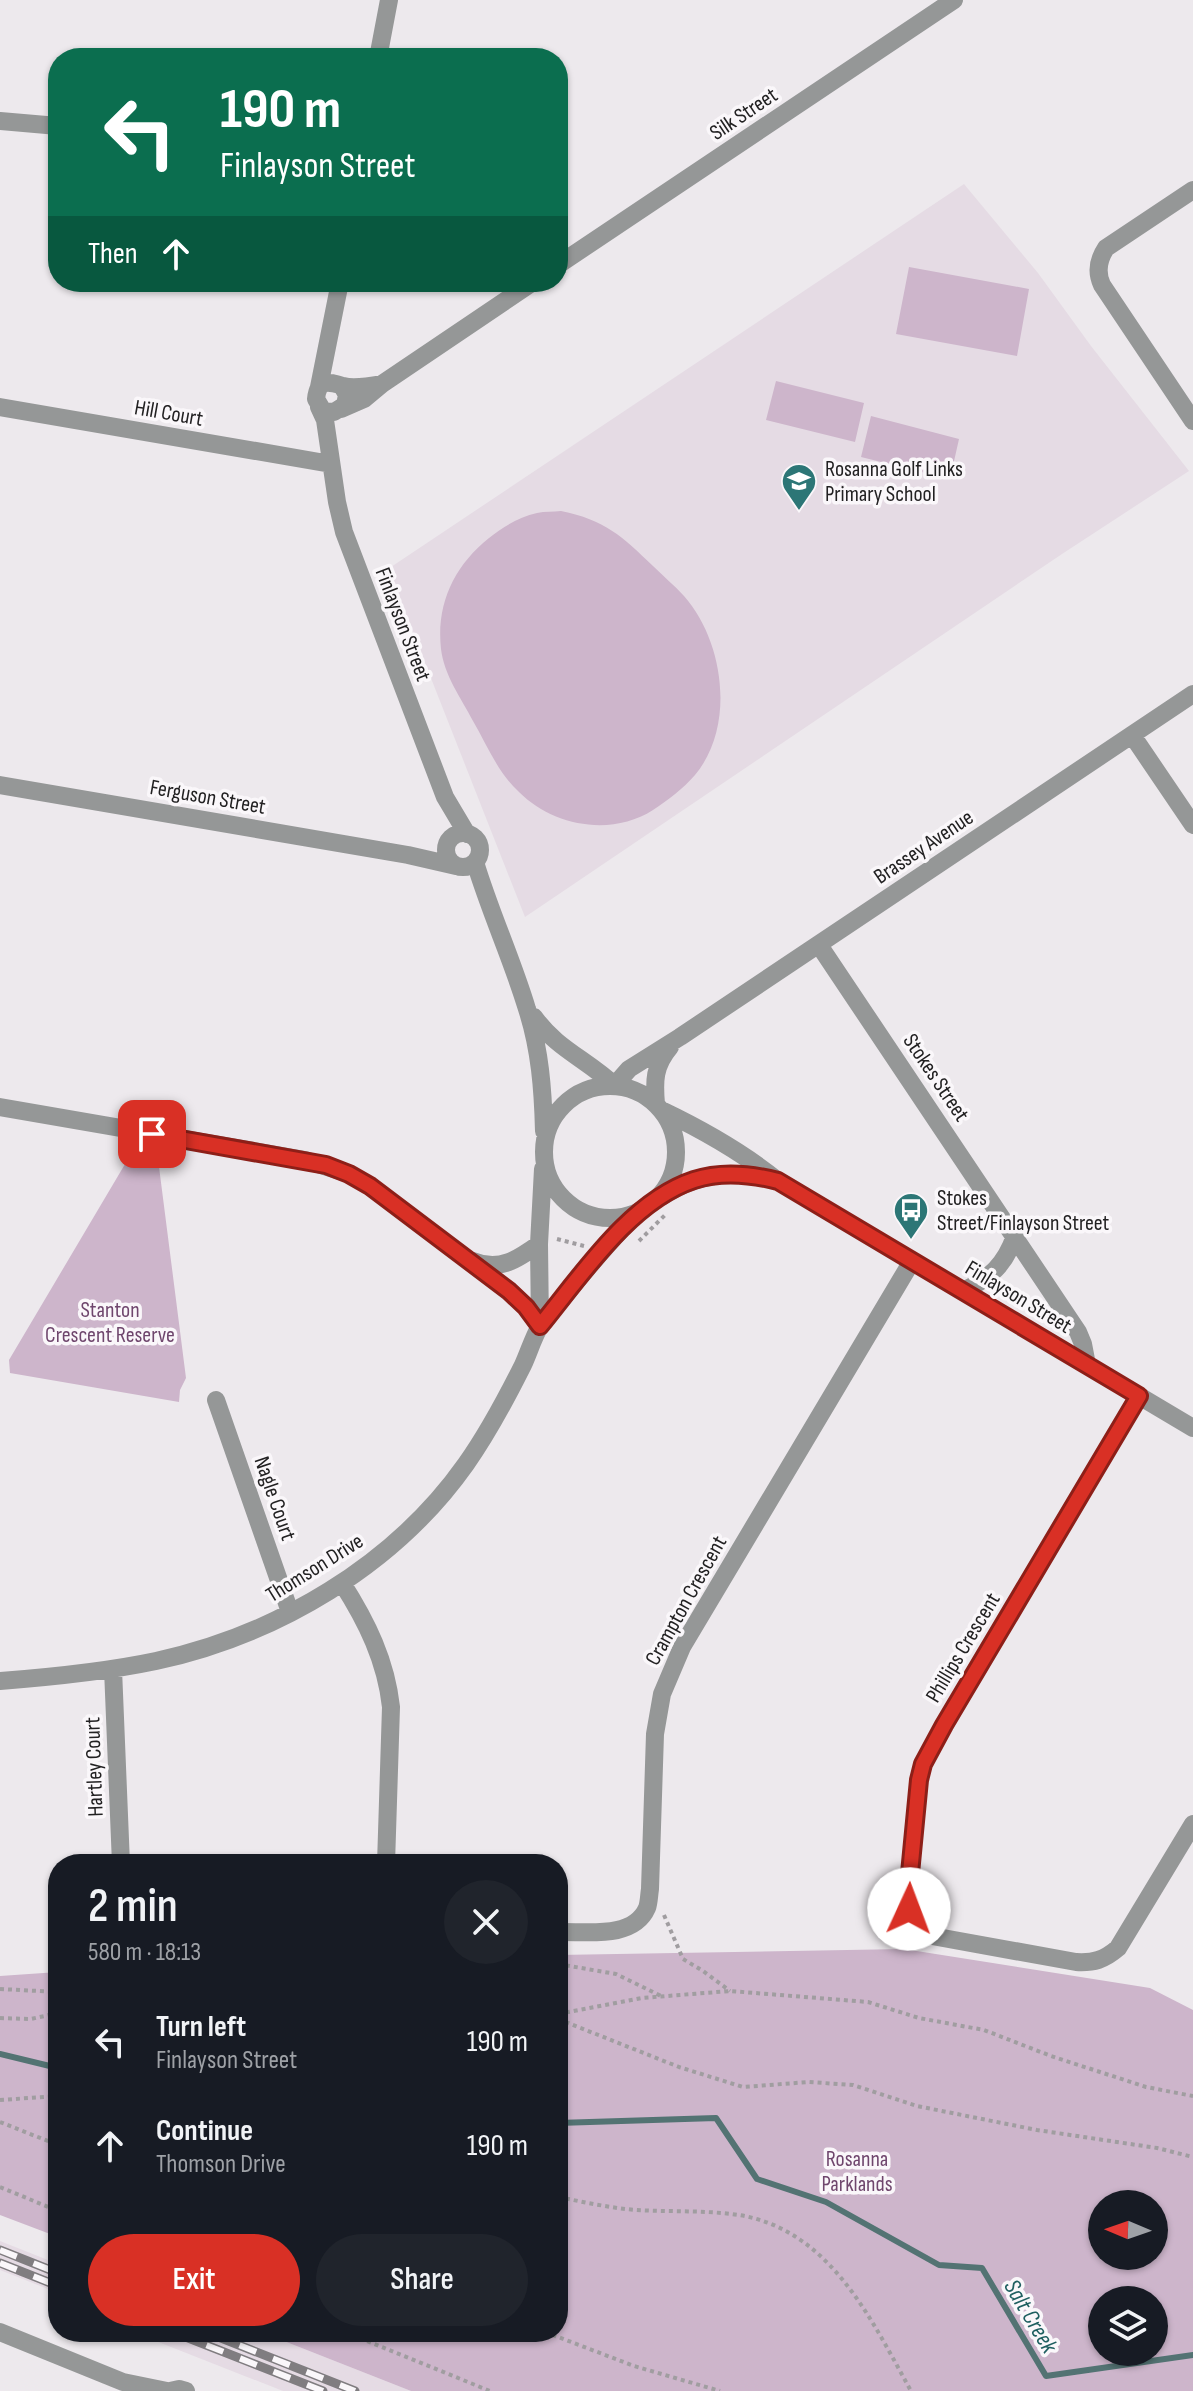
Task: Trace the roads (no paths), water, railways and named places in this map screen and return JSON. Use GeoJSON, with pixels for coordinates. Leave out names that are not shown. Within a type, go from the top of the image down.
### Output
{"type":"FeatureCollection","features":[{"type":"Feature","properties":{"kind":"street"},"geometry":{"type":"LineString","coordinates":[[380,48],[389,0]]}},
{"type":"Feature","properties":{"kind":"street","name":"Silk Street"},"geometry":{"type":"LineString","coordinates":[[568,258],[954,0]]}},
{"type":"Feature","properties":{"kind":"street"},"geometry":{"type":"LineString","coordinates":[[0,121],[48,125]]}},
{"type":"Feature","properties":{"kind":"street"},"geometry":{"type":"LineString","coordinates":[[1193,190],[1106,248],[1098,269],[1102,285],[1193,421]]}},
{"type":"Feature","properties":{"kind":"street"},"geometry":{"type":"LineString","coordinates":[[338,292],[316,399],[319,407],[329,413],[364,399],[518,292]]}},
{"type":"Feature","properties":{"kind":"street"},"geometry":{"type":"LineString","coordinates":[[331,334],[332,355],[340,385],[347,397],[341,410]]}},
{"type":"Feature","properties":{"kind":"street"},"geometry":{"type":"LineString","coordinates":[[319,387],[330,381],[340,385],[382,384]]}},
{"type":"Feature","properties":{"kind":"street","name":"Hill Court"},"geometry":{"type":"LineString","coordinates":[[0,407],[331,464]]}},
{"type":"Feature","properties":{"kind":"street","name":"Finlayson Street"},"geometry":{"type":"LineString","coordinates":[[319,407],[325,420],[344,532],[445,797],[455,840]]}},
{"type":"Feature","properties":{"kind":"street","name":"Finlayson Street"},"geometry":{"type":"LineString","coordinates":[[331,464],[341,410]]}},
{"type":"Feature","properties":{"kind":"street","name":"Brassey Avenue"},"geometry":{"type":"LineString","coordinates":[[614,1085],[629,1069],[1193,694]]}},
{"type":"Feature","properties":{"kind":"street"},"geometry":{"type":"LineString","coordinates":[[1132,735],[1193,825]]}},
{"type":"Feature","properties":{"kind":"street","name":"Ferguson Street"},"geometry":{"type":"LineString","coordinates":[[0,785],[464,865]]}},
{"type":"Feature","properties":{"kind":"street"},"geometry":{"type":"LineString","coordinates":[[464,865],[480,853],[479,843],[455,840],[448,858],[464,865],[486,897],[527,1008],[541,1074],[544,1148],[547,1174],[557,1192],[580,1211],[609,1218],[643,1209],[665,1189],[675,1167],[673,1131],[659,1107],[638,1091],[614,1085],[584,1090],[567,1101],[554,1115],[544,1148]]}},
{"type":"Feature","properties":{"kind":"street","name":"Ferguson Street"},"geometry":{"type":"LineString","coordinates":[[408,855],[455,840]]}},
{"type":"Feature","properties":{"kind":"street","name":"Stokes Street"},"geometry":{"type":"LineString","coordinates":[[819,945],[1078,1332],[1087,1365]]}},
{"type":"Feature","properties":{"kind":"street"},"geometry":{"type":"LineString","coordinates":[[527,1008],[553,1040],[614,1085]]}},
{"type":"Feature","properties":{"kind":"street","name":"Brassey Avenue"},"geometry":{"type":"LineString","coordinates":[[659,1107],[654,1085],[656,1068],[680,1037]]}},
{"type":"Feature","properties":{"kind":"street"},"geometry":{"type":"LineString","coordinates":[[0,1107],[326,1165],[349,1174],[370,1186],[517,1297],[540,1326]]}},
{"type":"Feature","properties":{"kind":"street","name":"Finlayson Street"},"geometry":{"type":"LineString","coordinates":[[659,1107],[699,1128],[778,1181],[1193,1428]]}},
{"type":"Feature","properties":{"kind":"street","name":"Thomson Drive"},"geometry":{"type":"LineString","coordinates":[[540,1326],[539,1244],[544,1148]]}},
{"type":"Feature","properties":{"kind":"street","name":"Finlayson Street"},"geometry":{"type":"LineString","coordinates":[[643,1209],[678,1186],[707,1177],[741,1175],[778,1181]]}},
{"type":"Feature","properties":{"kind":"street","name":"Thomson Drive"},"geometry":{"type":"LineString","coordinates":[[0,1681],[113,1669],[199,1650],[254,1630],[342,1583],[411,1526],[464,1467],[494,1422],[540,1326],[602,1250],[643,1209]]}},
{"type":"Feature","properties":{"kind":"street"},"geometry":{"type":"LineString","coordinates":[[963,1291],[998,1269],[1015,1236]]}},
{"type":"Feature","properties":{"kind":"street"},"geometry":{"type":"LineString","coordinates":[[467,1258],[485,1265],[502,1266],[539,1244]]}},
{"type":"Feature","properties":{"kind":"street","name":"Crampton Crescent"},"geometry":{"type":"LineString","coordinates":[[568,1932],[624,1929],[641,1918],[648,1907],[655,1734],[662,1694],[671,1670],[912,1261]]}},
{"type":"Feature","properties":{"kind":"street","name":"Phillips Crescent"},"geometry":{"type":"LineString","coordinates":[[1139,1396],[923,1764],[919,1780],[909,1909],[915,1922],[932,1936],[1076,1962],[1091,1963],[1106,1959],[1126,1937],[1193,1824]]}},
{"type":"Feature","properties":{"kind":"street","name":"Nagle Court"},"geometry":{"type":"LineString","coordinates":[[216,1400],[290,1612]]}},
{"type":"Feature","properties":{"kind":"street"},"geometry":{"type":"LineString","coordinates":[[342,1583],[371,1633],[383,1661],[388,1684],[391,1707],[386,1854]]}},
{"type":"Feature","properties":{"kind":"street","name":"Hartley Court"},"geometry":{"type":"LineString","coordinates":[[113,1669],[121,1854]]}},
{"type":"Feature","properties":{"kind":"street"},"geometry":{"type":"LineString","coordinates":[[0,2332],[130,2386],[186,2391]]}},
{"type":"Feature","properties":{"kind":"waterway","name":"Salt Creek"},"geometry":{"type":"LineString","coordinates":[[0,2054],[48,2066]]}},
{"type":"Feature","properties":{"kind":"waterway","name":"Salt Creek"},"geometry":{"type":"LineString","coordinates":[[568,2123],[716,2118],[757,2179],[826,2202],[939,2265],[982,2268],[1046,2376],[1193,2355]]}},
{"type":"Feature","properties":{"kind":"railway"},"geometry":{"type":"LineString","coordinates":[[0,2250],[48,2269]]}},
{"type":"Feature","properties":{"kind":"railway"},"geometry":{"type":"LineString","coordinates":[[0,2263],[48,2282]]}},
{"type":"Feature","properties":{"kind":"railway"},"geometry":{"type":"LineString","coordinates":[[198,2342],[323,2391]]}},
{"type":"Feature","properties":{"kind":"railway"},"geometry":{"type":"LineString","coordinates":[[231,2342],[355,2391]]}},
{"type":"Feature","properties":{"kind":"place","name":"Rosanna Golf Links Primary School"},"geometry":{"type":"Point","coordinates":[799,512]}},
{"type":"Feature","properties":{"kind":"place","name":"Stokes Street/Finlayson Street"},"geometry":{"type":"Point","coordinates":[911,1241]}},
{"type":"Feature","properties":{"kind":"park label","name":"Stanton Crescent Reserve"},"geometry":{"type":"Point","coordinates":[110,1322]}},
{"type":"Feature","properties":{"kind":"park label","name":"Rosanna Parklands"},"geometry":{"type":"Point","coordinates":[857,2170]}}]}
